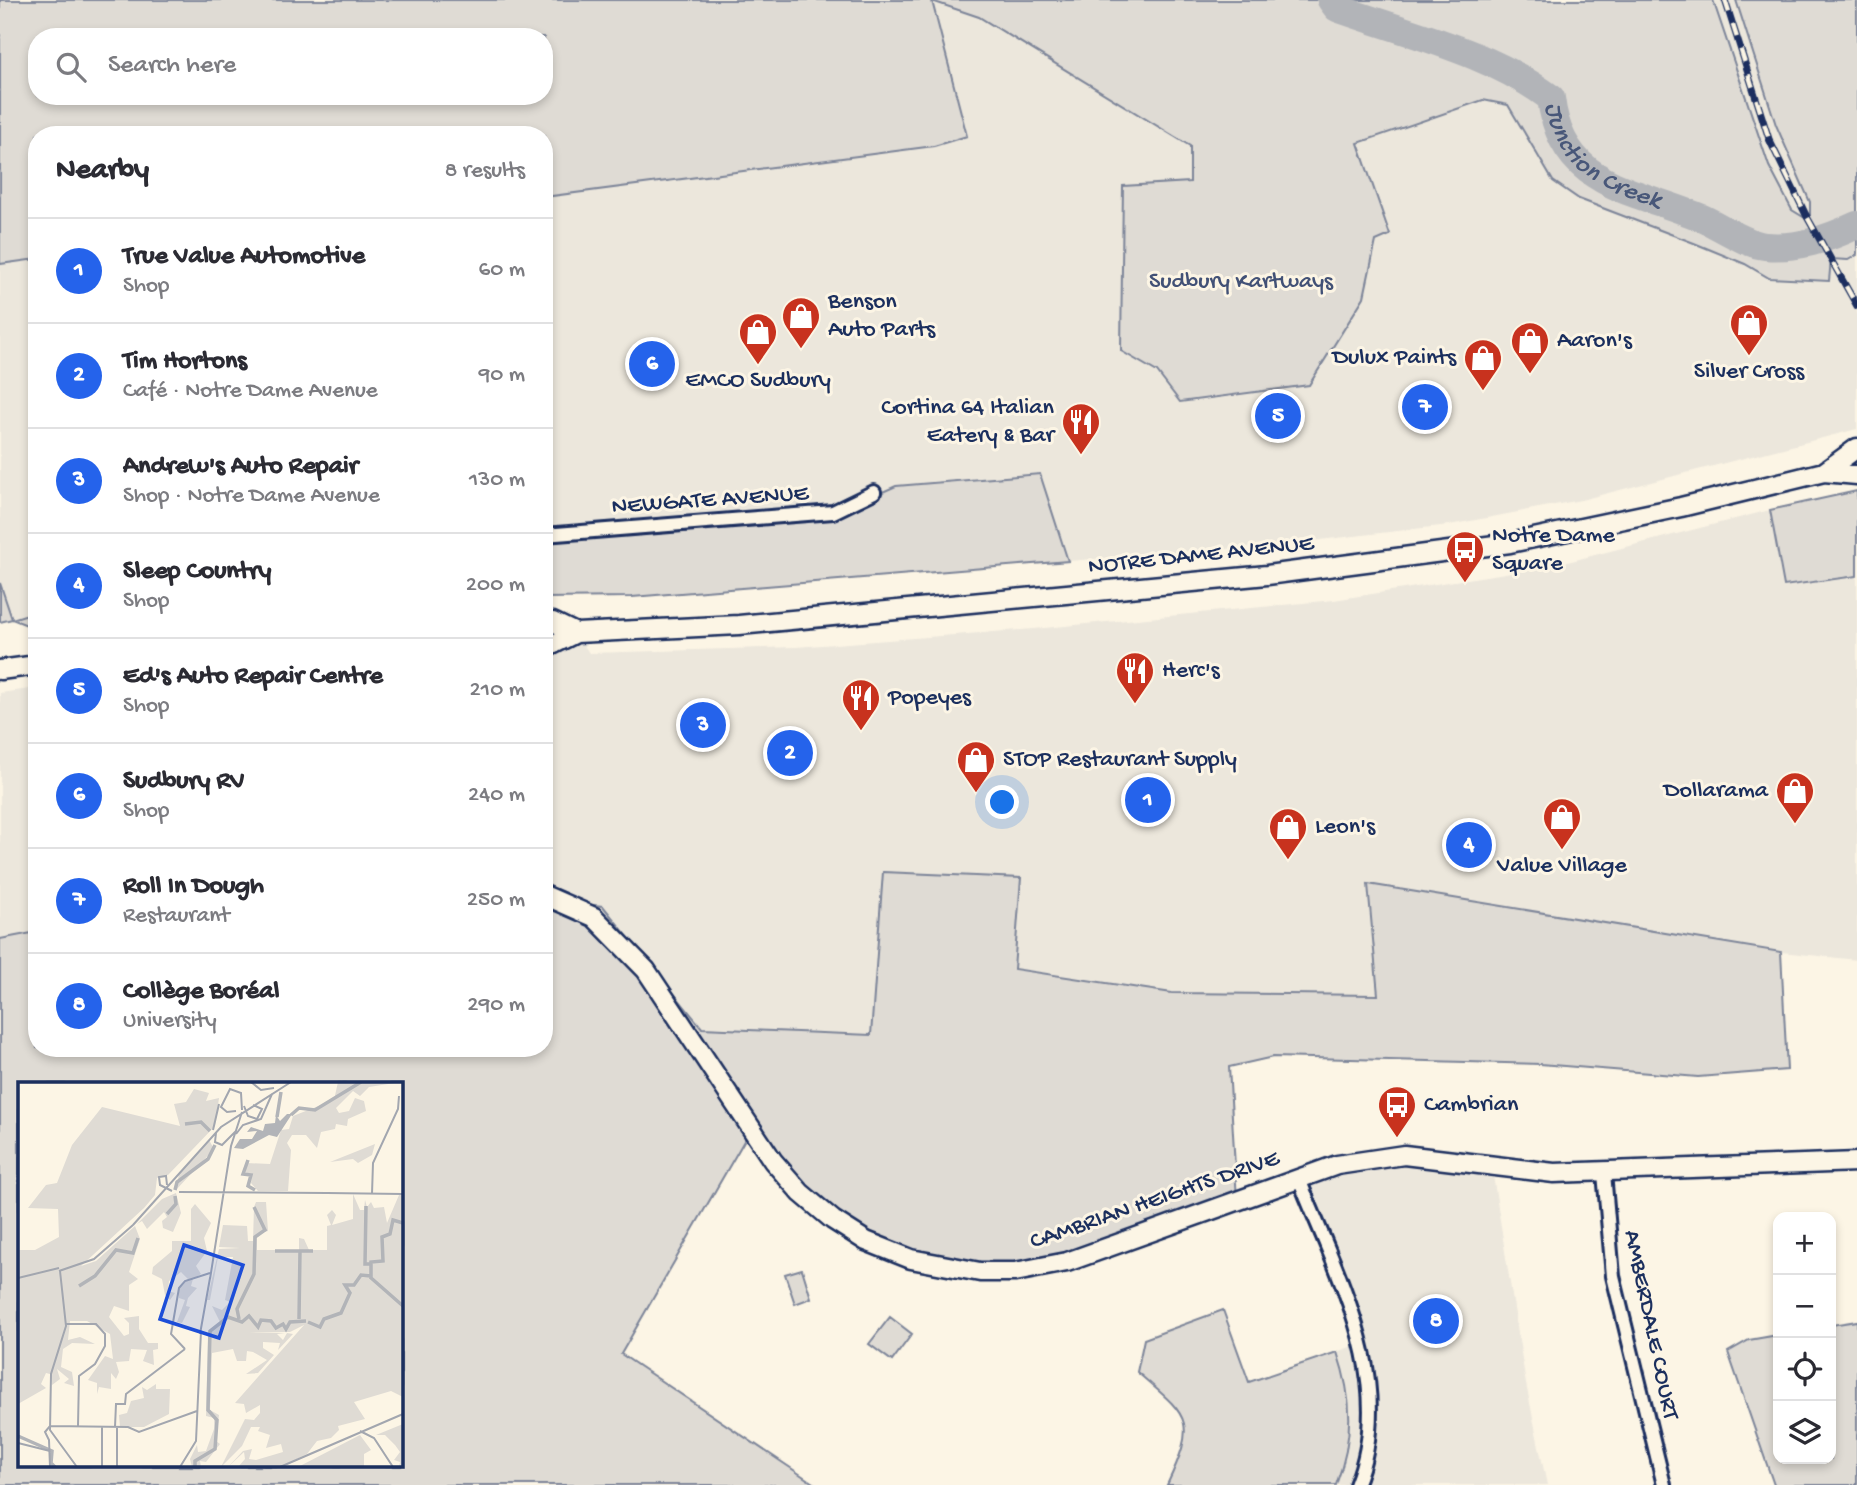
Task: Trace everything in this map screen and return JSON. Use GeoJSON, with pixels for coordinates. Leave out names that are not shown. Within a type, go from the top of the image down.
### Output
{"type":"FeatureCollection","features":[{"type":"Feature","properties":{"kind":"street","name":"NOTRE DAME AVENUE"},"geometry":{"type":"LineString","coordinates":[[1824,472],[1857,448]]}},
{"type":"Feature","properties":{"kind":"street","name":"NOTRE DAME AVENUE"},"geometry":{"type":"LineString","coordinates":[[553,645],[576,634],[739,625],[1267,575],[1510,543],[1655,513],[1824,472],[1857,475]]}},
{"type":"Feature","properties":{"kind":"street","name":"NEWGATE AVENUE"},"geometry":{"type":"LineString","coordinates":[[553,534],[833,512],[874,492]]}},
{"type":"Feature","properties":{"kind":"street","name":"NOTRE DAME AVENUE"},"geometry":{"type":"LineString","coordinates":[[553,622],[576,634]]}},
{"type":"Feature","properties":{"kind":"street"},"geometry":{"type":"LineString","coordinates":[[0,670],[28,666]]}},
{"type":"Feature","properties":{"kind":"street","name":"CAMBRIAN HEIGHTS DRIVE"},"geometry":{"type":"LineString","coordinates":[[553,899],[594,917],[646,970],[774,1161],[802,1193],[833,1220],[866,1241],[911,1259],[980,1272],[1041,1268],[1089,1255],[1356,1160],[1404,1154],[1554,1173],[1857,1161]]}},
{"type":"Feature","properties":{"kind":"street","name":"AMBERDALE COURT"},"geometry":{"type":"LineString","coordinates":[[1604,1173],[1614,1276],[1664,1485]]}},
{"type":"Feature","properties":{"kind":"street"},"geometry":{"type":"LineString","coordinates":[[1299,1179],[1358,1332],[1369,1380],[1370,1430],[1356,1485]]}},
{"type":"Feature","properties":{"kind":"shaded area"},"geometry":{"type":"Polygon","coordinates":[[[1713,0],[1736,0],[1776,125],[1811,202],[1810,222],[1792,210],[1769,166],[1713,0]]]}},
{"type":"Feature","properties":{"kind":"shaded area"},"geometry":{"type":"Polygon","coordinates":[[[931,1],[979,17],[1190,146],[1190,182],[1123,187],[1121,350],[1157,372],[1180,402],[1309,385],[1364,297],[1376,240],[1390,235],[1358,143],[1483,100],[1508,105],[1553,181],[1579,199],[1745,264],[1769,278],[1829,281],[1831,259],[1848,260],[1857,255],[1857,429],[1581,500],[1449,525],[1277,545],[1068,561],[1040,474],[896,486],[853,506],[553,535],[553,196],[934,146],[966,136],[931,1]]]}},
{"type":"Feature","properties":{"kind":"shaded area"},"geometry":{"type":"Polygon","coordinates":[[[28,260],[28,614],[12,619],[0,583],[0,264],[28,260]]]}},
{"type":"Feature","properties":{"kind":"shaded area"},"geometry":{"type":"Polygon","coordinates":[[[1770,510],[1784,586],[1857,576],[1857,960],[1781,952],[1368,884],[1379,995],[1172,993],[1014,969],[883,872],[872,1035],[702,1028],[603,906],[565,902],[553,897],[553,645],[576,633],[589,653],[796,647],[1034,629],[1334,600],[1556,565],[1770,510]]]}},
{"type":"Feature","properties":{"kind":"shaded area"},"geometry":{"type":"Polygon","coordinates":[[[28,689],[28,934],[0,939],[0,693],[28,689]]]}},
{"type":"Feature","properties":{"kind":"shaded area"},"geometry":{"type":"Polygon","coordinates":[[[1491,1163],[1526,1384],[1547,1485],[1167,1485],[1184,1450],[1185,1424],[1180,1411],[1137,1372],[1144,1339],[1223,1310],[1249,1382],[1362,1343],[1300,1177],[1337,1164],[1491,1163]]]}},
{"type":"Feature","properties":{"kind":"green space","name":"Sudbury Kartways"},"geometry":{"type":"Polygon","coordinates":[[[0,0],[1713,0],[1769,166],[1792,210],[1810,221],[1810,202],[1776,125],[1736,0],[1857,0],[1857,255],[1848,260],[1831,259],[1829,281],[1769,278],[1745,264],[1579,199],[1553,181],[1508,105],[1483,100],[1358,143],[1390,235],[1376,241],[1364,297],[1309,385],[1180,402],[1157,372],[1121,351],[1123,186],[1190,182],[1190,146],[979,17],[932,1],[967,136],[934,146],[553,196],[553,126],[28,126],[28,260],[0,264],[0,0]]]}},
{"type":"Feature","properties":{"kind":"green space"},"geometry":{"type":"Polygon","coordinates":[[[1040,474],[1068,561],[632,597],[553,598],[553,535],[833,514],[896,486],[1040,474]]]}},
{"type":"Feature","properties":{"kind":"green space"},"geometry":{"type":"Polygon","coordinates":[[[1857,491],[1857,576],[1784,586],[1770,510],[1857,491]]]}},
{"type":"Feature","properties":{"kind":"green space"},"geometry":{"type":"Polygon","coordinates":[[[0,583],[12,619],[0,622],[0,583]]]}},
{"type":"Feature","properties":{"kind":"green space"},"geometry":{"type":"Polygon","coordinates":[[[28,614],[28,625],[12,619],[28,614]]]}},
{"type":"Feature","properties":{"kind":"green space"},"geometry":{"type":"Polygon","coordinates":[[[883,872],[1021,878],[1014,969],[1172,993],[1378,995],[1368,884],[1781,952],[1787,1070],[1698,1077],[1540,1064],[1273,1057],[1229,1067],[1237,1200],[1067,1261],[944,1267],[834,1220],[752,1127],[621,1354],[816,1485],[0,1485],[0,939],[28,934],[28,1057],[553,1057],[553,897],[565,902],[603,906],[702,1028],[871,1035],[883,872]]]}},
{"type":"Feature","properties":{"kind":"green space"},"geometry":{"type":"Polygon","coordinates":[[[802,1269],[811,1298],[795,1304],[785,1274],[802,1269]]]}},
{"type":"Feature","properties":{"kind":"green space"},"geometry":{"type":"Polygon","coordinates":[[[1223,1310],[1249,1382],[1337,1352],[1346,1386],[1349,1418],[1346,1451],[1336,1485],[1167,1485],[1183,1446],[1185,1432],[1178,1410],[1137,1372],[1144,1339],[1223,1310]]]}},
{"type":"Feature","properties":{"kind":"green space"},"geometry":{"type":"Polygon","coordinates":[[[890,1317],[912,1334],[892,1361],[869,1344],[890,1317]]]}},
{"type":"Feature","properties":{"kind":"green space"},"geometry":{"type":"Polygon","coordinates":[[[1857,1321],[1857,1485],[1774,1485],[1728,1352],[1749,1340],[1773,1336],[1773,1464],[1836,1464],[1836,1324],[1857,1321]]]}},
{"type":"Feature","properties":{"kind":"waterway","name":"Junction Creek"},"geometry":{"type":"LineString","coordinates":[[1331,0],[1337,8],[1475,56],[1527,82],[1551,98],[1558,128],[1569,150],[1585,167],[1627,191],[1702,218],[1757,245],[1777,247],[1812,242],[1857,225]]}},
{"type":"Feature","properties":{"kind":"railway"},"geometry":{"type":"LineString","coordinates":[[1725,0],[1769,139],[1806,215],[1857,306]]}},
{"type":"Feature","properties":{"kind":"place","name":"Benson Auto Parts"},"geometry":{"type":"Point","coordinates":[801,350]}},
{"type":"Feature","properties":{"kind":"place","name":"Silver Cross"},"geometry":{"type":"Point","coordinates":[1749,357]}},
{"type":"Feature","properties":{"kind":"place","name":"Sudbury RV"},"geometry":{"type":"Point","coordinates":[652,364]}},
{"type":"Feature","properties":{"kind":"place","name":"EMCO Sudbury"},"geometry":{"type":"Point","coordinates":[758,366]}},
{"type":"Feature","properties":{"kind":"place","name":"Aaron's"},"geometry":{"type":"Point","coordinates":[1530,375]}},
{"type":"Feature","properties":{"kind":"place","name":"Dulux Paints"},"geometry":{"type":"Point","coordinates":[1483,392]}},
{"type":"Feature","properties":{"kind":"place","name":"Roll In Dough"},"geometry":{"type":"Point","coordinates":[1425,407]}},
{"type":"Feature","properties":{"kind":"place","name":"Ed's Auto Repair Centre"},"geometry":{"type":"Point","coordinates":[1278,416]}},
{"type":"Feature","properties":{"kind":"place","name":"Cortina 64 Italian Eatery & Bar"},"geometry":{"type":"Point","coordinates":[1081,456]}},
{"type":"Feature","properties":{"kind":"place","name":"Notre Dame Square"},"geometry":{"type":"Point","coordinates":[1465,584]}},
{"type":"Feature","properties":{"kind":"place","name":"Herc's"},"geometry":{"type":"Point","coordinates":[1135,705]}},
{"type":"Feature","properties":{"kind":"place","name":"Andrew's Auto Repair"},"geometry":{"type":"Point","coordinates":[703,725]}},
{"type":"Feature","properties":{"kind":"place","name":"Popeyes"},"geometry":{"type":"Point","coordinates":[861,732]}},
{"type":"Feature","properties":{"kind":"place","name":"Tim Hortons"},"geometry":{"type":"Point","coordinates":[790,753]}},
{"type":"Feature","properties":{"kind":"place","name":"STOP Restaurant Supply"},"geometry":{"type":"Point","coordinates":[976,794]}},
{"type":"Feature","properties":{"kind":"place","name":"True Value Automotive"},"geometry":{"type":"Point","coordinates":[1148,800]}},
{"type":"Feature","properties":{"kind":"place","name":"Dollarama"},"geometry":{"type":"Point","coordinates":[1795,825]}},
{"type":"Feature","properties":{"kind":"place","name":"Sleep Country"},"geometry":{"type":"Point","coordinates":[1469,845]}},
{"type":"Feature","properties":{"kind":"place","name":"Value Village"},"geometry":{"type":"Point","coordinates":[1562,851]}},
{"type":"Feature","properties":{"kind":"place","name":"Leon's"},"geometry":{"type":"Point","coordinates":[1288,861]}},
{"type":"Feature","properties":{"kind":"place","name":"Cambrian"},"geometry":{"type":"Point","coordinates":[1397,1139]}},
{"type":"Feature","properties":{"kind":"place","name":"Collège Boréal"},"geometry":{"type":"Point","coordinates":[1436,1321]}}]}
